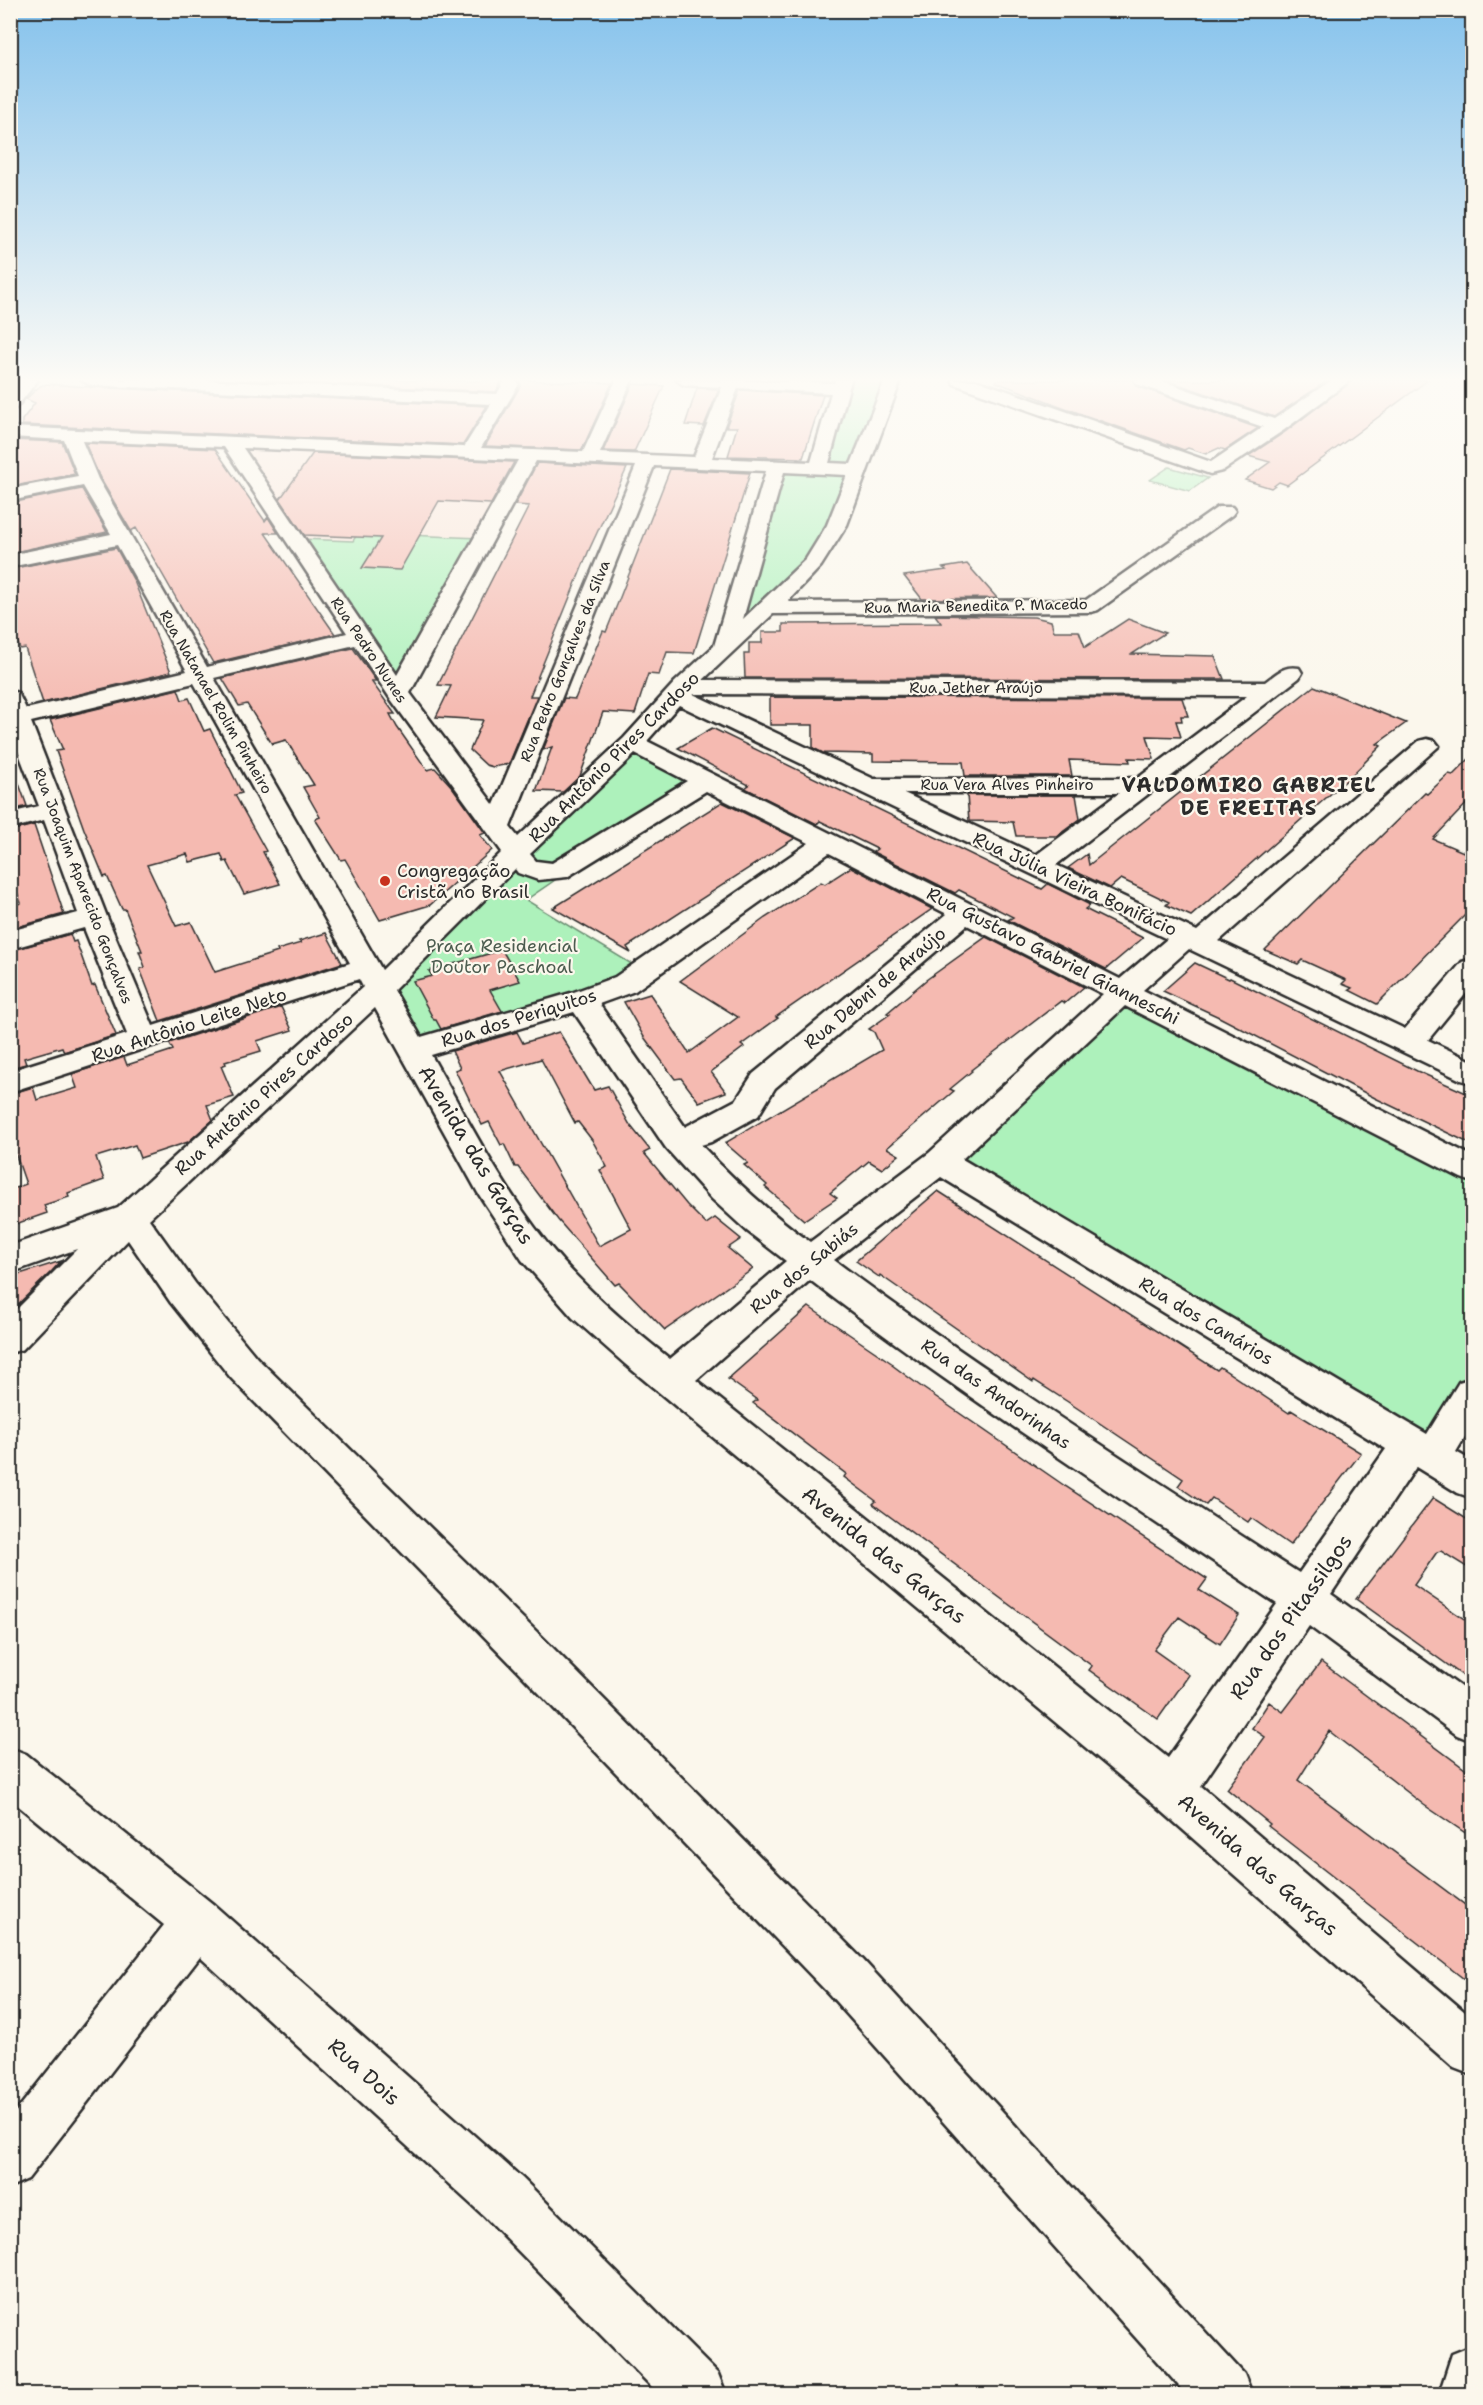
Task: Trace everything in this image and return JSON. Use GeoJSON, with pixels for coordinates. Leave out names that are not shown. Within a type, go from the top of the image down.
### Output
{"type":"FeatureCollection","features":[{"type":"Feature","properties":{"kind":"street","name":"Rua Natanael Rolim Pinheiro"},"geometry":{"type":"LineString","coordinates":[[96,492],[373,978]]}},
{"type":"Feature","properties":{"kind":"street","name":"Rua Pedro Nunes"},"geometry":{"type":"LineString","coordinates":[[263,492],[398,693],[516,854],[532,871],[544,873],[558,871],[706,780]]}},
{"type":"Feature","properties":{"kind":"street"},"geometry":{"type":"LineString","coordinates":[[398,693],[510,492]]}},
{"type":"Feature","properties":{"kind":"street","name":"Rua Pedro Gonçalves da Silva"},"geometry":{"type":"LineString","coordinates":[[497,828],[634,492]]}},
{"type":"Feature","properties":{"kind":"street"},"geometry":{"type":"LineString","coordinates":[[724,649],[769,492]]}},
{"type":"Feature","properties":{"kind":"street","name":"Rua Antônio Pires Cardoso"},"geometry":{"type":"LineString","coordinates":[[10,1339],[130,1216],[373,978],[516,854],[632,743],[680,691],[803,575],[828,542],[850,492]]}},
{"type":"Feature","properties":{"kind":"street","name":"Rua Maria Benedita P. Macedo"},"geometry":{"type":"LineString","coordinates":[[769,608],[1091,606],[1225,511]]}},
{"type":"Feature","properties":{"kind":"street"},"geometry":{"type":"LineString","coordinates":[[10,561],[122,538]]}},
{"type":"Feature","properties":{"kind":"street"},"geometry":{"type":"LineString","coordinates":[[13,712],[201,675],[360,637]]}},
{"type":"Feature","properties":{"kind":"street"},"geometry":{"type":"LineString","coordinates":[[1038,866],[1291,673]]}},
{"type":"Feature","properties":{"kind":"street","name":"Rua Jether Araújo"},"geometry":{"type":"LineString","coordinates":[[680,691],[1269,689]]}},
{"type":"Feature","properties":{"kind":"street","name":"Rua Júlia Vieira Bonifácio"},"geometry":{"type":"LineString","coordinates":[[680,691],[869,786],[1473,1073]]}},
{"type":"Feature","properties":{"kind":"street","name":"Rua Joaquim Aparecido Gonçalves"},"geometry":{"type":"LineString","coordinates":[[13,712],[93,917],[144,1039]]}},
{"type":"Feature","properties":{"kind":"street","name":"Rua Gustavo Gabriel Gianneschi"},"geometry":{"type":"LineString","coordinates":[[632,743],[1473,1170]]}},
{"type":"Feature","properties":{"kind":"street","name":"Rua dos Sabiás"},"geometry":{"type":"LineString","coordinates":[[671,1380],[808,1262],[940,1161],[1123,992],[1193,940],[1427,746]]}},
{"type":"Feature","properties":{"kind":"street","name":"Rua Vera Alves Pinheiro"},"geometry":{"type":"LineString","coordinates":[[869,786],[1144,784]]}},
{"type":"Feature","properties":{"kind":"street"},"geometry":{"type":"LineString","coordinates":[[10,821],[51,811]]}},
{"type":"Feature","properties":{"kind":"street","name":"Rua dos Periquitos"},"geometry":{"type":"LineString","coordinates":[[413,1050],[581,1000],[625,984],[828,842]]}},
{"type":"Feature","properties":{"kind":"street","name":"Rua Debni de Araújo"},"geometry":{"type":"LineString","coordinates":[[677,1140],[700,1134],[747,1108],[764,1081],[966,912]]}},
{"type":"Feature","properties":{"kind":"street"},"geometry":{"type":"LineString","coordinates":[[10,940],[93,917]]}},
{"type":"Feature","properties":{"kind":"street"},"geometry":{"type":"LineString","coordinates":[[1409,1043],[1473,968]]}},
{"type":"Feature","properties":{"kind":"street","name":"Rua Antônio Leite Neto"},"geometry":{"type":"LineString","coordinates":[[10,1082],[144,1039],[373,978]]}},
{"type":"Feature","properties":{"kind":"street","name":"Avenida das Garças"},"geometry":{"type":"LineString","coordinates":[[373,978],[490,1185],[534,1251],[585,1308],[1172,1790],[1473,2050]]}},
{"type":"Feature","properties":{"kind":"street","name":"Rua das Andorinhas"},"geometry":{"type":"LineString","coordinates":[[581,1000],[677,1140],[732,1198],[808,1262],[1052,1433],[1304,1599],[1473,1720]]}},
{"type":"Feature","properties":{"kind":"street","name":"Rua dos Canários"},"geometry":{"type":"LineString","coordinates":[[940,1161],[1473,1481]]}},
{"type":"Feature","properties":{"kind":"street"},"geometry":{"type":"LineString","coordinates":[[10,1260],[130,1216],[183,1293],[244,1368],[846,1977],[1224,2394]]}},
{"type":"Feature","properties":{"kind":"street","name":"Rua dos Pitassilgos"},"geometry":{"type":"LineString","coordinates":[[1172,1790],[1304,1599],[1422,1450],[1473,1393]]}},
{"type":"Feature","properties":{"kind":"street","name":"Rua Dois"},"geometry":{"type":"LineString","coordinates":[[10,1770],[197,1922],[503,2197],[698,2394]]}},
{"type":"Feature","properties":{"kind":"street"},"geometry":{"type":"LineString","coordinates":[[10,2161],[197,1922]]}},
{"type":"Feature","properties":{"kind":"street"},"geometry":{"type":"LineString","coordinates":[[1467,2394],[1473,2374]]}},
{"type":"Feature","properties":{"kind":"shaded area"},"geometry":{"type":"Polygon","coordinates":[[[268,492],[509,492],[484,538],[353,541],[301,539],[268,492]]]}},
{"type":"Feature","properties":{"kind":"green space"},"geometry":{"type":"Polygon","coordinates":[[[769,492],[848,492],[818,557],[726,641],[769,492]]]}},
{"type":"Feature","properties":{"kind":"green space"},"geometry":{"type":"Polygon","coordinates":[[[358,533],[479,538],[398,685],[301,539],[353,541],[358,533]]]}},
{"type":"Feature","properties":{"kind":"green space","name":"Praça Residencial Doutor Paschoal"},"geometry":{"type":"Polygon","coordinates":[[[633,746],[701,780],[526,900],[640,969],[621,980],[416,1046],[386,987],[633,746]]]}},
{"type":"Feature","properties":{"kind":"green space"},"geometry":{"type":"Polygon","coordinates":[[[1123,992],[1472,1170],[1472,1393],[1433,1457],[940,1161],[1123,992]]]}},
{"type":"Feature","properties":{"kind":"building"},"geometry":{"type":"Polygon","coordinates":[[[65,492],[84,492],[107,532],[10,553],[10,503],[65,492]]]}},
{"type":"Feature","properties":{"kind":"building"},"geometry":{"type":"Polygon","coordinates":[[[108,492],[245,492],[265,521],[268,517],[278,533],[265,533],[335,634],[213,663],[136,528],[131,531],[108,492]]]}},
{"type":"Feature","properties":{"kind":"building"},"geometry":{"type":"Polygon","coordinates":[[[285,492],[497,492],[491,504],[439,501],[400,570],[362,568],[381,538],[304,535],[280,499],[285,492]]]}},
{"type":"Feature","properties":{"kind":"building"},"geometry":{"type":"Polygon","coordinates":[[[522,492],[616,492],[589,550],[530,696],[537,696],[509,764],[493,767],[486,765],[470,750],[483,720],[436,717],[451,686],[438,685],[529,506],[515,505],[522,492]]]}},
{"type":"Feature","properties":{"kind":"building"},"geometry":{"type":"Polygon","coordinates":[[[661,492],[744,492],[694,653],[667,652],[659,675],[648,674],[635,714],[603,712],[580,776],[563,792],[536,791],[552,747],[543,750],[564,698],[575,699],[603,631],[606,632],[661,492]]]}},
{"type":"Feature","properties":{"kind":"building"},"geometry":{"type":"Polygon","coordinates":[[[116,548],[134,581],[171,672],[43,703],[25,648],[20,649],[10,618],[10,569],[116,548]]]}},
{"type":"Feature","properties":{"kind":"building"},"geometry":{"type":"Polygon","coordinates":[[[967,564],[997,598],[922,599],[904,576],[946,570],[943,568],[967,564]]]}},
{"type":"Feature","properties":{"kind":"building"},"geometry":{"type":"Polygon","coordinates":[[[935,615],[1034,617],[1051,621],[1054,631],[1079,631],[1085,647],[1128,619],[1165,633],[1132,654],[1215,656],[1224,679],[745,678],[744,654],[749,654],[749,643],[762,643],[762,632],[783,632],[783,624],[941,623],[935,615]]]}},
{"type":"Feature","properties":{"kind":"building"},"geometry":{"type":"Polygon","coordinates":[[[353,648],[376,681],[371,681],[395,714],[390,714],[397,727],[427,770],[435,768],[453,788],[485,833],[480,835],[492,850],[430,905],[380,920],[345,859],[341,860],[315,819],[320,817],[303,787],[314,785],[286,740],[272,744],[247,704],[239,706],[222,678],[353,648]]]}},
{"type":"Feature","properties":{"kind":"building"},"geometry":{"type":"Polygon","coordinates":[[[1314,686],[1406,723],[1377,744],[1381,746],[1350,777],[1191,916],[1166,905],[1169,902],[1121,879],[1110,888],[1068,868],[1087,854],[1089,865],[1314,686]]]}},
{"type":"Feature","properties":{"kind":"building"},"geometry":{"type":"Polygon","coordinates":[[[178,689],[182,700],[189,698],[204,731],[210,729],[242,793],[235,795],[266,851],[263,852],[280,884],[244,894],[221,854],[190,862],[187,854],[147,865],[176,926],[191,922],[215,972],[278,952],[277,950],[301,943],[299,941],[326,933],[342,963],[160,1021],[140,969],[145,967],[139,951],[142,951],[125,909],[122,909],[107,876],[104,877],[84,829],[56,751],[63,750],[50,720],[178,689]]]}},
{"type":"Feature","properties":{"kind":"building"},"geometry":{"type":"Polygon","coordinates":[[[770,697],[1182,698],[1188,716],[1181,716],[1182,721],[1176,721],[1181,737],[1147,736],[1154,759],[1129,758],[1130,762],[1069,760],[1072,776],[965,776],[963,762],[873,761],[873,754],[823,753],[813,748],[813,725],[770,725],[770,697]]]}},
{"type":"Feature","properties":{"kind":"building"},"geometry":{"type":"Polygon","coordinates":[[[712,728],[1042,889],[1048,884],[1090,905],[1085,909],[1143,938],[1106,969],[1008,920],[1013,917],[959,890],[955,893],[873,852],[877,849],[820,821],[817,824],[745,788],[749,785],[678,748],[712,728]]]}},
{"type":"Feature","properties":{"kind":"building"},"geometry":{"type":"Polygon","coordinates":[[[1473,755],[1473,797],[1433,839],[1473,856],[1473,907],[1377,1004],[1349,990],[1352,988],[1342,984],[1346,980],[1302,960],[1298,964],[1265,950],[1425,793],[1427,794],[1449,774],[1453,775],[1473,755]]]}},
{"type":"Feature","properties":{"kind":"building"},"geometry":{"type":"Polygon","coordinates":[[[13,767],[27,806],[10,811],[10,768],[13,767]]]}},
{"type":"Feature","properties":{"kind":"building"},"geometry":{"type":"Polygon","coordinates":[[[967,795],[1076,795],[1080,819],[1057,836],[1016,836],[1013,822],[969,821],[967,795]]]}},
{"type":"Feature","properties":{"kind":"building"},"geometry":{"type":"Polygon","coordinates":[[[722,802],[795,838],[627,947],[631,953],[553,908],[722,802]]]}},
{"type":"Feature","properties":{"kind":"building"},"geometry":{"type":"Polygon","coordinates":[[[34,825],[64,914],[10,929],[10,906],[21,903],[10,872],[10,831],[34,825]]]}},
{"type":"Feature","properties":{"kind":"building"},"geometry":{"type":"Polygon","coordinates":[[[851,867],[932,909],[776,1017],[778,1018],[741,1045],[744,1047],[711,1072],[726,1092],[699,1102],[681,1078],[675,1079],[644,1037],[624,1002],[650,994],[689,1053],[738,1017],[680,981],[765,918],[821,882],[825,884],[851,867]]]}},
{"type":"Feature","properties":{"kind":"building"},"geometry":{"type":"Polygon","coordinates":[[[70,934],[73,942],[76,941],[92,986],[95,985],[116,1035],[64,1052],[62,1047],[24,1058],[26,1064],[10,1068],[10,951],[70,934]]]}},
{"type":"Feature","properties":{"kind":"building"},"geometry":{"type":"Polygon","coordinates":[[[986,937],[1084,987],[1065,1003],[1061,1001],[971,1070],[950,1089],[954,1091],[887,1148],[899,1155],[882,1169],[869,1161],[830,1193],[837,1198],[804,1220],[765,1187],[767,1185],[744,1165],[748,1163],[725,1143],[882,1050],[874,1032],[869,1029],[890,1014],[887,1013],[926,980],[986,937]]]}},
{"type":"Feature","properties":{"kind":"building"},"geometry":{"type":"Polygon","coordinates":[[[502,950],[520,981],[490,990],[502,1011],[441,1029],[413,981],[432,976],[429,971],[502,950]]]}},
{"type":"Feature","properties":{"kind":"building"},"geometry":{"type":"Polygon","coordinates":[[[1195,963],[1473,1096],[1473,1145],[1163,991],[1195,963]]]}},
{"type":"Feature","properties":{"kind":"building"},"geometry":{"type":"Polygon","coordinates":[[[281,1007],[292,1030],[257,1041],[261,1051],[225,1062],[226,1064],[221,1066],[234,1097],[207,1105],[213,1120],[188,1142],[140,1158],[135,1145],[96,1157],[104,1180],[68,1193],[69,1197],[44,1205],[47,1213],[10,1226],[10,1190],[26,1184],[10,1138],[10,1094],[33,1087],[37,1100],[77,1088],[72,1074],[124,1057],[127,1065],[173,1050],[169,1043],[281,1007]]]}},
{"type":"Feature","properties":{"kind":"building"},"geometry":{"type":"Polygon","coordinates":[[[517,1032],[523,1043],[559,1032],[594,1090],[608,1086],[630,1125],[650,1150],[644,1153],[687,1205],[706,1224],[715,1218],[741,1239],[728,1248],[753,1269],[665,1330],[619,1283],[615,1285],[558,1220],[518,1167],[515,1167],[504,1144],[501,1145],[489,1122],[482,1125],[455,1070],[460,1068],[452,1051],[517,1032]],[[541,1059],[500,1071],[599,1246],[631,1229],[600,1170],[607,1167],[592,1140],[578,1122],[575,1123],[541,1059]]]}},
{"type":"Feature","properties":{"kind":"building"},"geometry":{"type":"Polygon","coordinates":[[[938,1191],[1217,1370],[1220,1367],[1289,1413],[1291,1410],[1361,1453],[1290,1545],[1251,1518],[1248,1522],[1212,1498],[1206,1505],[1178,1486],[1183,1479],[1034,1380],[1033,1382],[880,1275],[879,1277],[856,1261],[938,1191]]]}},
{"type":"Feature","properties":{"kind":"building"},"geometry":{"type":"Polygon","coordinates":[[[61,1261],[52,1271],[10,1312],[10,1277],[61,1261]]]}},
{"type":"Feature","properties":{"kind":"building"},"geometry":{"type":"Polygon","coordinates":[[[809,1307],[1065,1486],[1207,1579],[1199,1590],[1239,1615],[1220,1644],[1179,1617],[1154,1650],[1189,1675],[1158,1719],[1089,1670],[1092,1666],[873,1504],[876,1501],[844,1477],[846,1474],[753,1403],[757,1400],[728,1379],[809,1307]]]}},
{"type":"Feature","properties":{"kind":"building"},"geometry":{"type":"Polygon","coordinates":[[[1433,1498],[1473,1523],[1473,1571],[1441,1551],[1437,1552],[1414,1585],[1473,1625],[1473,1683],[1356,1599],[1433,1498]]]}},
{"type":"Feature","properties":{"kind":"building"},"geometry":{"type":"Polygon","coordinates":[[[1321,1662],[1473,1775],[1473,1838],[1424,1805],[1329,1731],[1298,1780],[1473,1911],[1473,1986],[1268,1826],[1270,1824],[1227,1789],[1265,1737],[1252,1728],[1269,1702],[1283,1712],[1321,1662]]]}},
{"type":"Feature","properties":{"kind":"place","name":"Congregação Cristã no Brasil"},"geometry":{"type":"Point","coordinates":[385,881]}},
{"type":"Feature","properties":{"kind":"district","name":"VALDOMIRO GABRIEL DE FREITAS"},"geometry":{"type":"Point","coordinates":[1249,796]}}]}
